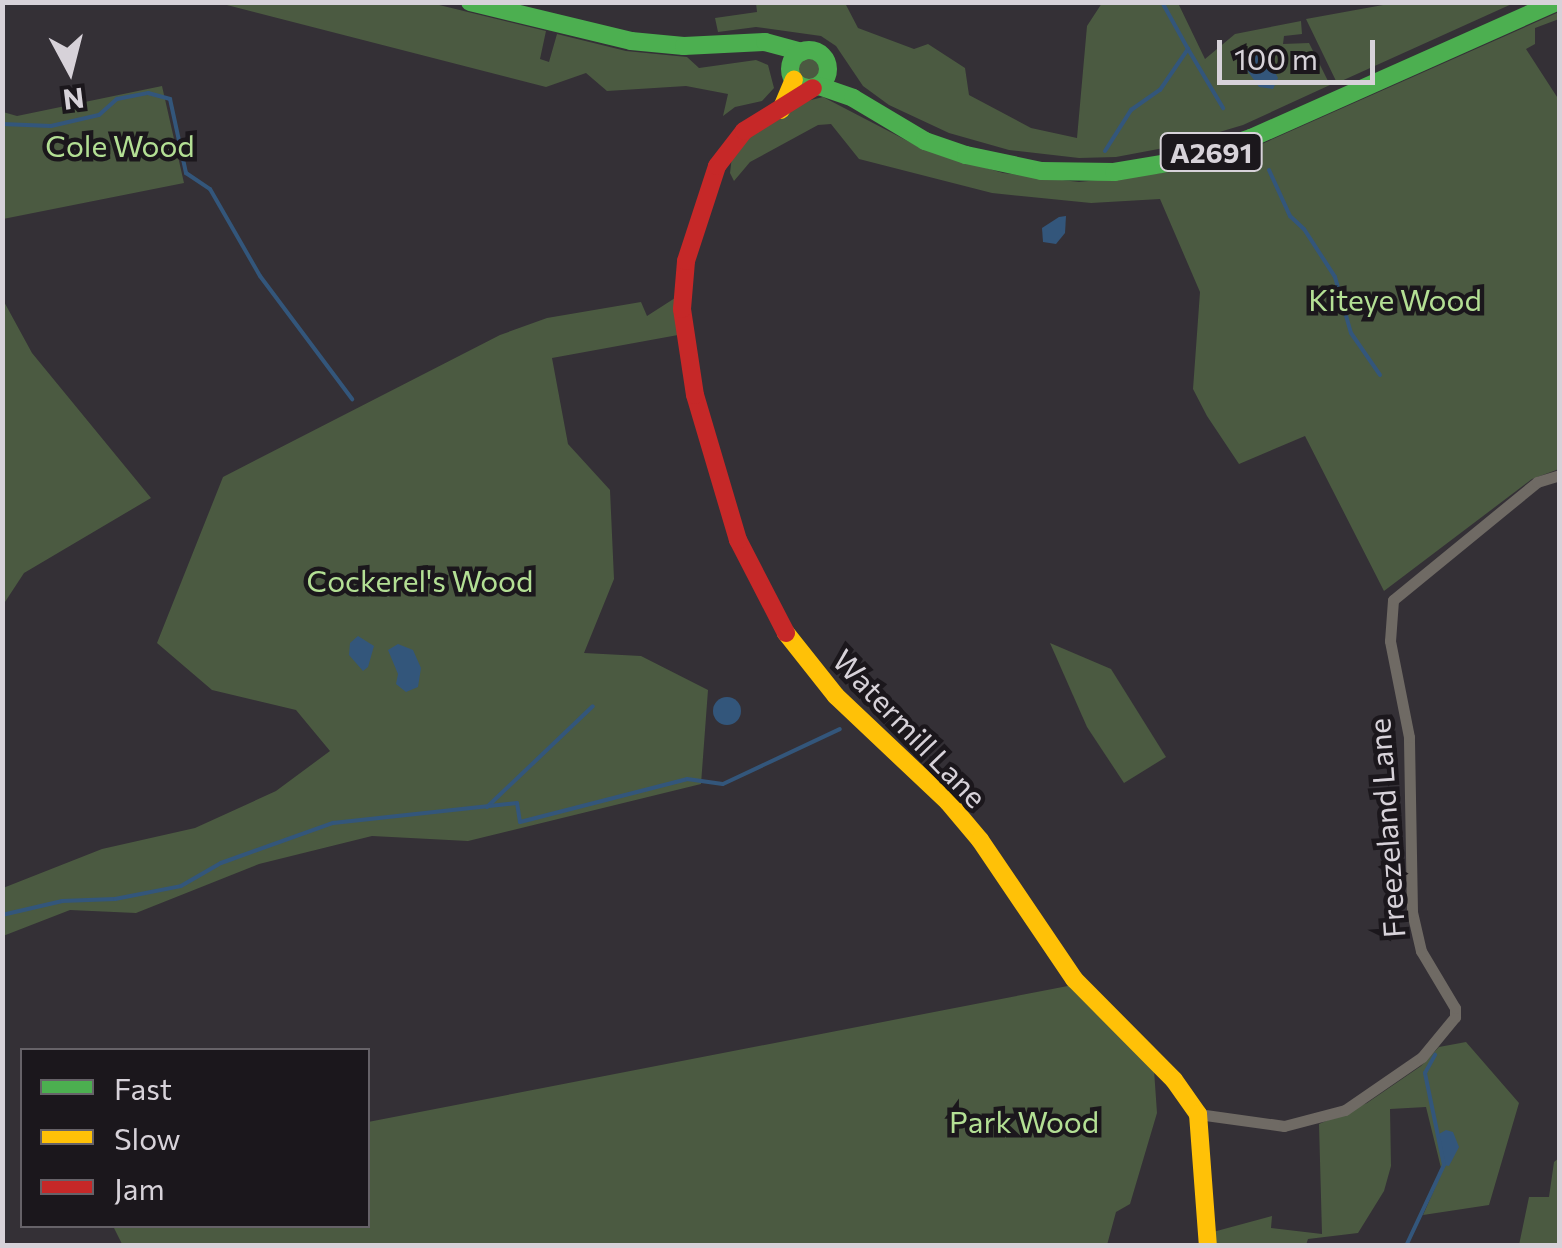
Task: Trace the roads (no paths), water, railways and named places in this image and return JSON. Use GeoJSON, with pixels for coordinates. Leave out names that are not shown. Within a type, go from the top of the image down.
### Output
{"type":"FeatureCollection","features":[{"type":"Feature","properties":{"kind":"street"},"geometry":{"type":"LineString","coordinates":[[470,2],[631,40],[693,46],[765,42],[818,52],[827,64],[826,78],[816,87],[792,75],[765,42]]}},
{"type":"Feature","properties":{"kind":"street","name":"A2691"},"geometry":{"type":"LineString","coordinates":[[827,64],[853,98],[887,122],[925,140],[1004,165],[1078,173],[1150,167],[1251,138],[1558,2]]}},
{"type":"Feature","properties":{"kind":"street"},"geometry":{"type":"LineString","coordinates":[[781,110],[802,52]]}},
{"type":"Feature","properties":{"kind":"street","name":"A2691"},"geometry":{"type":"LineString","coordinates":[[816,87],[853,98]]}},
{"type":"Feature","properties":{"kind":"street","name":"Watermill Lane"},"geometry":{"type":"LineString","coordinates":[[816,87],[744,132],[722,157],[686,261],[682,308],[694,395],[738,540],[780,624],[806,661],[836,696],[948,802],[980,840],[1074,979],[1174,1080],[1198,1114]]}},
{"type":"Feature","properties":{"kind":"street","name":"Freezeland Lane"},"geometry":{"type":"LineString","coordinates":[[1198,1114],[1284,1126],[1345,1110],[1422,1057],[1455,1017],[1455,1008],[1421,951],[1412,912],[1409,737],[1390,641],[1393,600],[1505,506],[1537,482],[1560,474]]}},
{"type":"Feature","properties":{"kind":"street"},"geometry":{"type":"LineString","coordinates":[[1198,1114],[1208,1246]]}},
{"type":"Feature","properties":{"kind":"water"},"geometry":{"type":"Polygon","coordinates":[[[1260,54],[1270,63],[1278,78],[1273,89],[1259,87],[1244,66],[1241,55],[1260,54]]]}},
{"type":"Feature","properties":{"kind":"water"},"geometry":{"type":"Polygon","coordinates":[[[1066,216],[1065,233],[1056,244],[1043,242],[1042,228],[1066,216]]]}},
{"type":"Feature","properties":{"kind":"water"},"geometry":{"type":"Polygon","coordinates":[[[358,636],[374,646],[363,671],[349,655],[350,643],[358,636]]]}},
{"type":"Feature","properties":{"kind":"water"},"geometry":{"type":"Polygon","coordinates":[[[398,644],[413,650],[421,668],[418,687],[406,692],[396,684],[398,674],[388,650],[398,644]]]}},
{"type":"Feature","properties":{"kind":"water"},"geometry":{"type":"Polygon","coordinates":[[[727,697],[737,701],[741,711],[737,721],[727,725],[717,721],[713,711],[717,701],[727,697]]]}},
{"type":"Feature","properties":{"kind":"water"},"geometry":{"type":"Polygon","coordinates":[[[1453,1132],[1459,1147],[1449,1166],[1444,1165],[1439,1147],[1439,1134],[1453,1132]]]}},
{"type":"Feature","properties":{"kind":"waterway"},"geometry":{"type":"LineString","coordinates":[[1105,151],[1131,110],[1160,90],[1188,49],[1162,2]]}},
{"type":"Feature","properties":{"kind":"waterway"},"geometry":{"type":"LineString","coordinates":[[1188,49],[1223,108]]}},
{"type":"Feature","properties":{"kind":"waterway"},"geometry":{"type":"LineString","coordinates":[[2,124],[51,126],[99,115],[117,99],[148,93],[170,99],[186,173],[210,189],[260,276],[352,399]]}},
{"type":"Feature","properties":{"kind":"waterway"},"geometry":{"type":"LineString","coordinates":[[1269,170],[1290,216],[1304,229],[1335,277],[1351,333],[1380,375]]}},
{"type":"Feature","properties":{"kind":"waterway"},"geometry":{"type":"LineString","coordinates":[[487,807],[593,706]]}},
{"type":"Feature","properties":{"kind":"waterway"},"geometry":{"type":"LineString","coordinates":[[2,915],[62,901],[115,899],[181,886],[221,863],[333,823],[517,803],[520,822],[687,779],[723,784],[840,729]]}},
{"type":"Feature","properties":{"kind":"waterway"},"geometry":{"type":"LineString","coordinates":[[1406,1246],[1444,1165],[1425,1073],[1435,1055]]}},
{"type":"Feature","properties":{"kind":"park label","name":"Cole Wood"},"geometry":{"type":"Point","coordinates":[120,145]}},
{"type":"Feature","properties":{"kind":"park label","name":"Kiteye Wood"},"geometry":{"type":"Point","coordinates":[1395,299]}},
{"type":"Feature","properties":{"kind":"park label","name":"Cockerel's Wood"},"geometry":{"type":"Point","coordinates":[420,580]}},
{"type":"Feature","properties":{"kind":"park label","name":"Park Wood"},"geometry":{"type":"Point","coordinates":[1024,1121]}}]}
